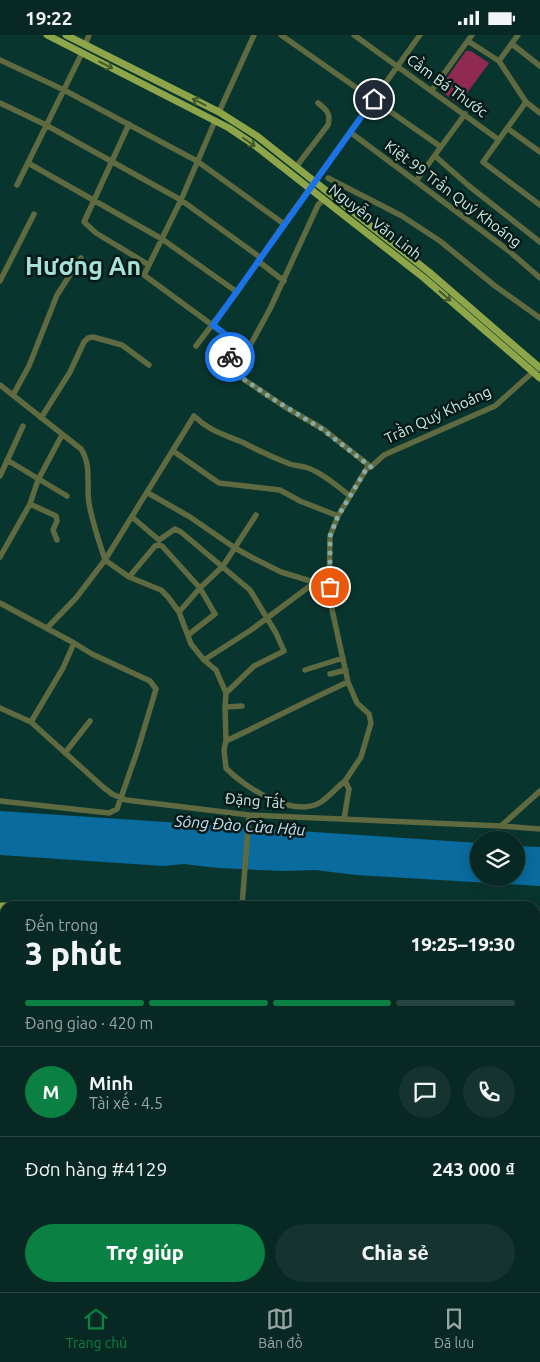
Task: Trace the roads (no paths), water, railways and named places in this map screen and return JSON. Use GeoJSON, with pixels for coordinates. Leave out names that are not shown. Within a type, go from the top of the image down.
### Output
{"type":"FeatureCollection","features":[{"type":"Feature","properties":{"kind":"main road","name":"Nguyễn Văn Linh"},"geometry":{"type":"LineString","coordinates":[[47,35],[229,128],[313,185],[538,368],[540,378]]}},
{"type":"Feature","properties":{"kind":"main road","name":"Nguyễn Văn Linh"},"geometry":{"type":"LineString","coordinates":[[66,35],[219,112],[258,136],[296,167],[324,199],[426,275]]}},
{"type":"Feature","properties":{"kind":"main road"},"geometry":{"type":"LineString","coordinates":[[163,94],[167,86]]}},
{"type":"Feature","properties":{"kind":"street"},"geometry":{"type":"LineString","coordinates":[[85,45],[89,35]]}},
{"type":"Feature","properties":{"kind":"street"},"geometry":{"type":"LineString","coordinates":[[219,112],[254,35]]}},
{"type":"Feature","properties":{"kind":"street"},"geometry":{"type":"LineString","coordinates":[[281,35],[441,147]]}},
{"type":"Feature","properties":{"kind":"street","name":"Cầm Bá Thước"},"geometry":{"type":"LineString","coordinates":[[354,35],[398,65],[499,140]]}},
{"type":"Feature","properties":{"kind":"street"},"geometry":{"type":"LineString","coordinates":[[196,346],[237,292],[284,223],[420,35]]}},
{"type":"Feature","properties":{"kind":"street"},"geometry":{"type":"LineString","coordinates":[[499,61],[518,35]]}},
{"type":"Feature","properties":{"kind":"street"},"geometry":{"type":"LineString","coordinates":[[432,90],[470,38],[499,61],[526,102],[540,113]]}},
{"type":"Feature","properties":{"kind":"street"},"geometry":{"type":"LineString","coordinates":[[512,44],[540,66]]}},
{"type":"Feature","properties":{"kind":"street"},"geometry":{"type":"LineString","coordinates":[[17,185],[82,53]]}},
{"type":"Feature","properties":{"kind":"street"},"geometry":{"type":"LineString","coordinates":[[0,60],[64,89],[197,161],[284,223]]}},
{"type":"Feature","properties":{"kind":"street"},"geometry":{"type":"LineString","coordinates":[[526,102],[483,162],[540,205]]}},
{"type":"Feature","properties":{"kind":"street"},"geometry":{"type":"LineString","coordinates":[[0,103],[46,125],[181,200],[284,281]]}},
{"type":"Feature","properties":{"kind":"street"},"geometry":{"type":"LineString","coordinates":[[296,167],[328,125],[330,117],[328,110],[318,103]]}},
{"type":"Feature","properties":{"kind":"street"},"geometry":{"type":"LineString","coordinates":[[416,181],[464,114]]}},
{"type":"Feature","properties":{"kind":"street"},"geometry":{"type":"LineString","coordinates":[[215,121],[181,200],[144,275],[247,351],[284,281],[318,205],[324,199]]}},
{"type":"Feature","properties":{"kind":"street"},"geometry":{"type":"LineString","coordinates":[[129,124],[84,220],[96,233],[149,265]]}},
{"type":"Feature","properties":{"kind":"street"},"geometry":{"type":"LineString","coordinates":[[508,128],[540,152]]}},
{"type":"Feature","properties":{"kind":"street","name":"Kiệt 99 Trần Quý Khoáng"},"geometry":{"type":"LineString","coordinates":[[350,133],[509,251],[540,278]]}},
{"type":"Feature","properties":{"kind":"street"},"geometry":{"type":"LineString","coordinates":[[435,156],[469,186],[540,242]]}},
{"type":"Feature","properties":{"kind":"street"},"geometry":{"type":"LineString","coordinates":[[28,163],[162,239],[237,292]]}},
{"type":"Feature","properties":{"kind":"street"},"geometry":{"type":"LineString","coordinates":[[328,178],[402,216],[446,245],[495,286],[540,318]]}},
{"type":"Feature","properties":{"kind":"street"},"geometry":{"type":"LineString","coordinates":[[0,281],[2,272],[34,214]]}},
{"type":"Feature","properties":{"kind":"street"},"geometry":{"type":"LineString","coordinates":[[13,395],[28,366],[57,295],[81,258]]}},
{"type":"Feature","properties":{"kind":"street"},"geometry":{"type":"LineString","coordinates":[[41,418],[70,372],[84,342],[88,338],[93,337],[122,345],[149,365]]}},
{"type":"Feature","properties":{"kind":"street"},"geometry":{"type":"LineString","coordinates":[[238,344],[224,366],[271,398],[322,429],[371,467]]}},
{"type":"Feature","properties":{"kind":"street","name":"Trần Quý Khoáng"},"geometry":{"type":"LineString","coordinates":[[226,693],[226,741],[224,749],[226,768],[243,783],[285,804],[305,806],[320,803],[345,781],[361,757],[372,723],[369,714],[357,703],[348,682],[329,596],[330,536],[338,516],[367,468],[371,467],[384,455],[495,406],[538,368]]}},
{"type":"Feature","properties":{"kind":"street"},"geometry":{"type":"LineString","coordinates":[[0,385],[81,449],[87,458],[89,501],[105,560],[129,577],[161,590],[179,612],[191,644],[204,660],[216,670],[226,693],[254,666],[284,651],[276,633],[250,590],[182,532],[175,529],[159,545],[155,546],[129,577]]}},
{"type":"Feature","properties":{"kind":"street"},"geometry":{"type":"LineString","coordinates":[[47,628],[76,598],[105,560],[194,416],[219,434],[242,442],[292,465],[308,468],[350,495]]}},
{"type":"Feature","properties":{"kind":"street"},"geometry":{"type":"LineString","coordinates":[[0,476],[23,426]]}},
{"type":"Feature","properties":{"kind":"street"},"geometry":{"type":"LineString","coordinates":[[0,557],[30,505],[38,480],[62,435]]}},
{"type":"Feature","properties":{"kind":"street"},"geometry":{"type":"LineString","coordinates":[[173,451],[219,483],[280,490],[300,501],[338,516]]}},
{"type":"Feature","properties":{"kind":"street"},"geometry":{"type":"LineString","coordinates":[[7,460],[67,496]]}},
{"type":"Feature","properties":{"kind":"street"},"geometry":{"type":"LineString","coordinates":[[148,493],[190,517],[235,548],[281,572],[330,587]]}},
{"type":"Feature","properties":{"kind":"street"},"geometry":{"type":"LineString","coordinates":[[30,505],[56,516],[57,521],[53,530],[57,540]]}},
{"type":"Feature","properties":{"kind":"street"},"geometry":{"type":"LineString","coordinates":[[179,612],[222,566],[256,515]]}},
{"type":"Feature","properties":{"kind":"street"},"geometry":{"type":"LineString","coordinates":[[132,517],[160,543],[200,588],[215,614],[188,635]]}},
{"type":"Feature","properties":{"kind":"street"},"geometry":{"type":"LineString","coordinates":[[204,660],[267,618],[314,583]]}},
{"type":"Feature","properties":{"kind":"street"},"geometry":{"type":"LineString","coordinates":[[0,603],[92,654],[150,681],[156,689],[118,809],[109,813],[0,801]]}},
{"type":"Feature","properties":{"kind":"street"},"geometry":{"type":"LineString","coordinates":[[31,722],[63,668],[74,643]]}},
{"type":"Feature","properties":{"kind":"street"},"geometry":{"type":"LineString","coordinates":[[305,669],[343,658]]}},
{"type":"Feature","properties":{"kind":"street"},"geometry":{"type":"LineString","coordinates":[[330,674],[346,670]]}},
{"type":"Feature","properties":{"kind":"street"},"geometry":{"type":"LineString","coordinates":[[226,741],[284,714],[300,703],[348,682]]}},
{"type":"Feature","properties":{"kind":"street"},"geometry":{"type":"LineString","coordinates":[[225,707],[242,706]]}},
{"type":"Feature","properties":{"kind":"street","name":"Đặng Tất"},"geometry":{"type":"LineString","coordinates":[[0,708],[31,722],[103,787],[121,798],[249,815],[540,829]]}},
{"type":"Feature","properties":{"kind":"street"},"geometry":{"type":"LineString","coordinates":[[65,753],[90,721]]}},
{"type":"Feature","properties":{"kind":"street"},"geometry":{"type":"LineString","coordinates":[[344,819],[349,789],[345,781]]}},
{"type":"Feature","properties":{"kind":"street"},"geometry":{"type":"LineString","coordinates":[[500,826],[540,791]]}},
{"type":"Feature","properties":{"kind":"street"},"geometry":{"type":"LineString","coordinates":[[242,901],[249,815]]}},
{"type":"Feature","properties":{"kind":"water"},"geometry":{"type":"Polygon","coordinates":[[[0,811],[470,842],[470,882],[356,875],[315,870],[284,871],[218,868],[184,864],[163,866],[0,855],[0,811]]]}},
{"type":"Feature","properties":{"kind":"water"},"geometry":{"type":"Polygon","coordinates":[[[525,846],[540,847],[540,886],[525,885],[525,846]]]}},
{"type":"Feature","properties":{"kind":"district","name":"Hương An"},"geometry":{"type":"Point","coordinates":[83,266]}},
{"type":"Feature","properties":{"kind":"water label","name":"Sông Đào Cửa Hậu"},"geometry":{"type":"Point","coordinates":[240,825]}}]}
